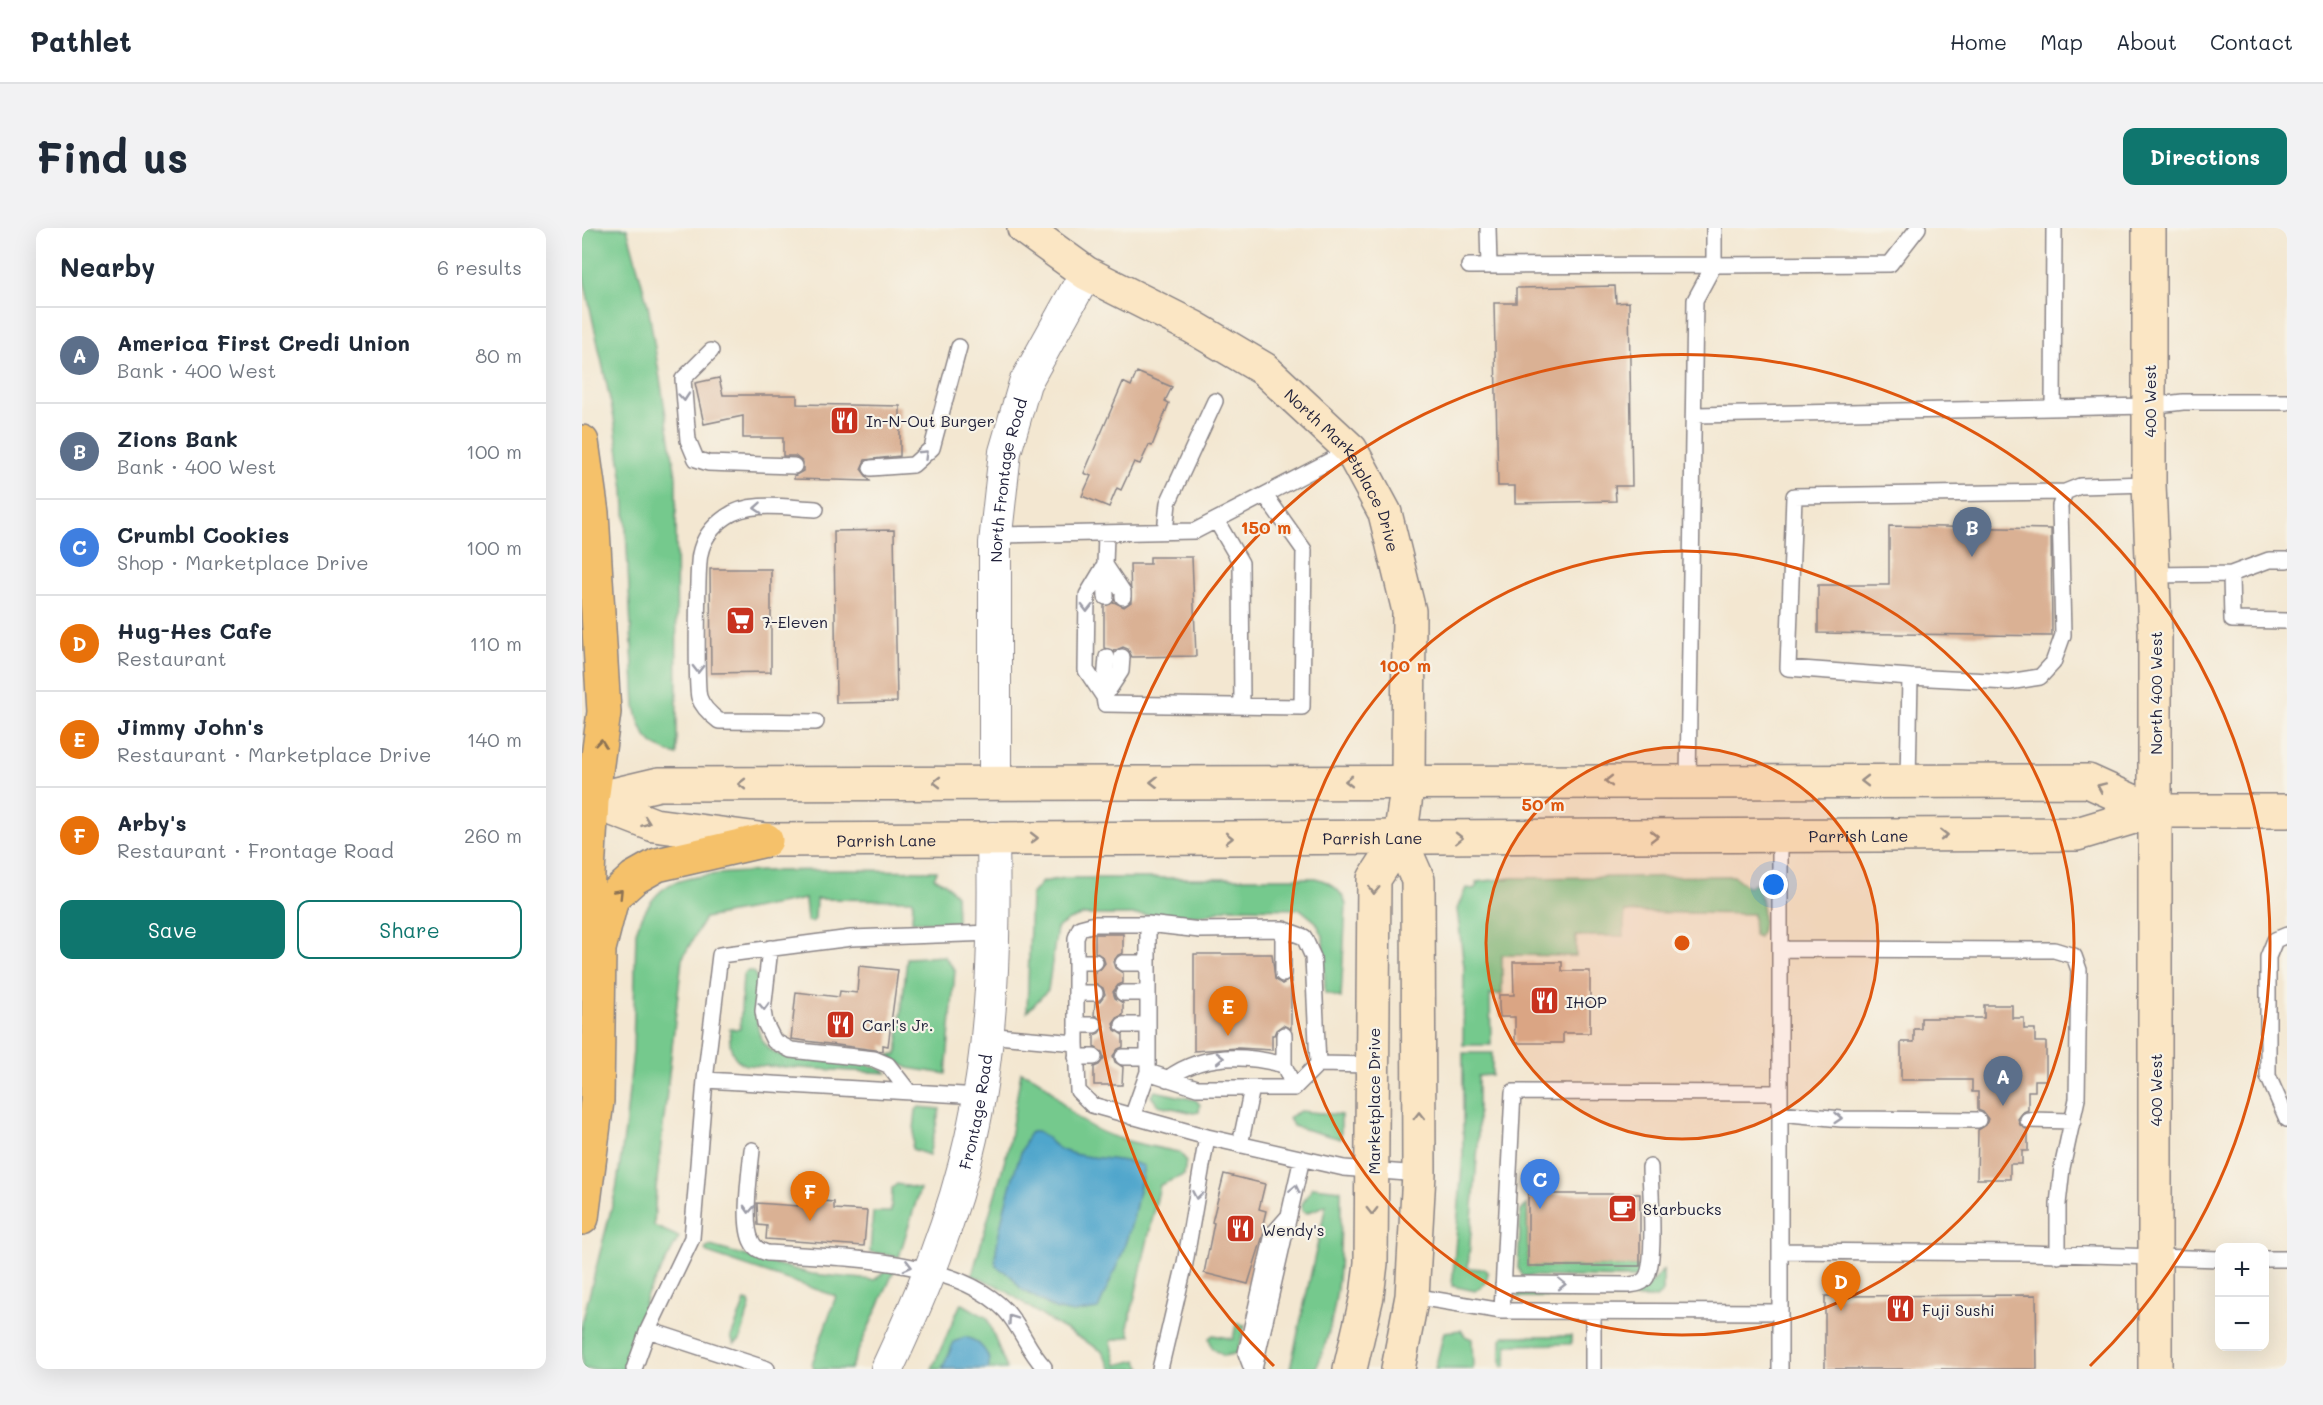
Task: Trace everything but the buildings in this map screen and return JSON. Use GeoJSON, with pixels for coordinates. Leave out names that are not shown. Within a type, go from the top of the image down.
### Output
{"type":"FeatureCollection","features":[{"type":"Feature","properties":{"kind":"highway"},"geometry":{"type":"LineString","coordinates":[[582,442],[592,513],[604,712],[587,801],[582,983]]}},
{"type":"Feature","properties":{"kind":"highway"},"geometry":{"type":"LineString","coordinates":[[582,1218],[597,1101],[599,949],[612,898],[634,878],[657,865],[766,840]]}},
{"type":"Feature","properties":{"kind":"main road"},"geometry":{"type":"LineString","coordinates":[[1024,228],[1086,273]]}},
{"type":"Feature","properties":{"kind":"main road","name":"400 West"},"geometry":{"type":"LineString","coordinates":[[2149,228],[2151,575]]}},
{"type":"Feature","properties":{"kind":"main road","name":"North Marketplace Drive"},"geometry":{"type":"LineString","coordinates":[[1086,273],[1193,327],[1264,369],[1351,450],[1385,513],[1409,611],[1408,781]]}},
{"type":"Feature","properties":{"kind":"main road","name":"North 400 West"},"geometry":{"type":"LineString","coordinates":[[2151,575],[2155,631],[2154,812]]}},
{"type":"Feature","properties":{"kind":"main road","name":"Marketplace Drive"},"geometry":{"type":"LineString","coordinates":[[1350,1369],[1367,1296],[1372,1230],[1374,879],[1400,839],[1408,781]]}},
{"type":"Feature","properties":{"kind":"main road","name":"Parrish Lane"},"geometry":{"type":"LineString","coordinates":[[587,801],[659,784],[2088,781],[2154,812]]}},
{"type":"Feature","properties":{"kind":"main road","name":"Parrish Lane"},"geometry":{"type":"LineString","coordinates":[[587,801],[654,825],[766,840],[1400,839],[2077,834],[2154,812],[2287,812]]}},
{"type":"Feature","properties":{"kind":"main road","name":"400 West"},"geometry":{"type":"LineString","coordinates":[[2154,812],[2155,1369]]}},
{"type":"Feature","properties":{"kind":"main road"},"geometry":{"type":"LineString","coordinates":[[1398,1369],[1412,1296],[1419,1174],[1418,880],[1400,839]]}},
{"type":"Feature","properties":{"kind":"street","name":"North Frontage Road"},"geometry":{"type":"LineString","coordinates":[[995,782],[996,535],[1005,452],[1025,382],[1086,273]]}},
{"type":"Feature","properties":{"kind":"street","name":"Frontage Road"},"geometry":{"type":"LineString","coordinates":[[887,1369],[931,1272],[960,1181],[980,1096],[993,933],[993,838]]}},
{"type":"Feature","properties":{"kind":"lane"},"geometry":{"type":"LineString","coordinates":[[1488,228],[1489,266]]}},
{"type":"Feature","properties":{"kind":"lane"},"geometry":{"type":"LineString","coordinates":[[1688,781],[1695,300],[1714,265],[1714,228]]}},
{"type":"Feature","properties":{"kind":"lane"},"geometry":{"type":"LineString","coordinates":[[1470,266],[1890,264],[1918,228]]}},
{"type":"Feature","properties":{"kind":"lane"},"geometry":{"type":"LineString","coordinates":[[2053,408],[2054,228]]}},
{"type":"Feature","properties":{"kind":"lane"},"geometry":{"type":"LineString","coordinates":[[871,468],[913,465],[932,448],[959,347]]}},
{"type":"Feature","properties":{"kind":"lane"},"geometry":{"type":"LineString","coordinates":[[711,351],[683,379],[688,440],[696,459],[708,464],[794,466]]}},
{"type":"Feature","properties":{"kind":"lane"},"geometry":{"type":"LineString","coordinates":[[1165,532],[1168,503],[1215,401]]}},
{"type":"Feature","properties":{"kind":"lane"},"geometry":{"type":"LineString","coordinates":[[1695,415],[2149,406],[2183,402],[2287,402]]}},
{"type":"Feature","properties":{"kind":"lane"},"geometry":{"type":"LineString","coordinates":[[996,535],[1195,531],[1351,450]]}},
{"type":"Feature","properties":{"kind":"lane"},"geometry":{"type":"LineString","coordinates":[[2065,492],[2060,506],[2063,635],[2053,663],[2040,677],[2009,682],[1788,668],[1794,496],[2065,492],[2080,486],[2149,484]]}},
{"type":"Feature","properties":{"kind":"lane"},"geometry":{"type":"LineString","coordinates":[[1104,701],[1302,707],[1304,550],[1265,495]]}},
{"type":"Feature","properties":{"kind":"lane"},"geometry":{"type":"LineString","coordinates":[[816,509],[753,507],[727,516],[708,533],[700,554],[698,661],[699,697],[709,713],[719,721],[816,722]]}},
{"type":"Feature","properties":{"kind":"lane"},"geometry":{"type":"LineString","coordinates":[[1216,520],[1241,563],[1242,706]]}},
{"type":"Feature","properties":{"kind":"lane"},"geometry":{"type":"LineString","coordinates":[[1106,534],[1106,597]]}},
{"type":"Feature","properties":{"kind":"lane"},"geometry":{"type":"LineString","coordinates":[[2151,575],[2231,574],[2269,560],[2287,560]]}},
{"type":"Feature","properties":{"kind":"lane"},"geometry":{"type":"LineString","coordinates":[[1104,701],[1086,670],[1087,595],[1105,565]]}},
{"type":"Feature","properties":{"kind":"lane"},"geometry":{"type":"LineString","coordinates":[[1105,565],[1123,592],[1123,597]]}},
{"type":"Feature","properties":{"kind":"lane"},"geometry":{"type":"LineString","coordinates":[[2231,574],[2232,620],[2287,621]]}},
{"type":"Feature","properties":{"kind":"lane"},"geometry":{"type":"LineString","coordinates":[[1104,701],[1121,671],[1114,657]]}},
{"type":"Feature","properties":{"kind":"lane"},"geometry":{"type":"LineString","coordinates":[[1908,781],[1910,677]]}},
{"type":"Feature","properties":{"kind":"lane"},"geometry":{"type":"LineString","coordinates":[[1780,836],[1780,1369]]}},
{"type":"Feature","properties":{"kind":"lane"},"geometry":{"type":"LineString","coordinates":[[1318,1064],[1313,957],[1304,937],[1283,929],[1200,930],[1148,924],[1095,924],[1080,928],[1076,938],[1077,1083],[1082,1096],[1092,1105],[1207,1137],[1344,1168],[1419,1174]]}},
{"type":"Feature","properties":{"kind":"lane"},"geometry":{"type":"LineString","coordinates":[[1132,1117],[1148,1065],[1148,924]]}},
{"type":"Feature","properties":{"kind":"lane"},"geometry":{"type":"LineString","coordinates":[[1283,929],[1283,974]]}},
{"type":"Feature","properties":{"kind":"lane"},"geometry":{"type":"LineString","coordinates":[[634,1369],[648,1329],[692,1238],[705,1080],[720,955],[850,938],[993,933]]}},
{"type":"Feature","properties":{"kind":"lane"},"geometry":{"type":"LineString","coordinates":[[2287,935],[2275,940],[2268,957],[2268,1076],[2287,1119]]}},
{"type":"Feature","properties":{"kind":"lane"},"geometry":{"type":"LineString","coordinates":[[770,948],[763,1011],[765,1023],[774,1041],[791,1050],[874,1059],[888,1065],[909,1092]]}},
{"type":"Feature","properties":{"kind":"lane"},"geometry":{"type":"LineString","coordinates":[[1780,949],[2043,950],[2069,952],[2074,956],[2079,970],[2078,1075],[2073,1121],[2061,1177],[2058,1256]]}},
{"type":"Feature","properties":{"kind":"lane"},"geometry":{"type":"LineString","coordinates":[[1076,962],[1095,962]]}},
{"type":"Feature","properties":{"kind":"lane"},"geometry":{"type":"LineString","coordinates":[[1123,963],[1148,963]]}},
{"type":"Feature","properties":{"kind":"lane"},"geometry":{"type":"LineString","coordinates":[[1076,993],[1095,993]]}},
{"type":"Feature","properties":{"kind":"lane"},"geometry":{"type":"LineString","coordinates":[[1123,993],[1148,993]]}},
{"type":"Feature","properties":{"kind":"lane"},"geometry":{"type":"LineString","coordinates":[[1076,1025],[1094,1025]]}},
{"type":"Feature","properties":{"kind":"lane"},"geometry":{"type":"LineString","coordinates":[[1123,1025],[1148,1025]]}},
{"type":"Feature","properties":{"kind":"lane"},"geometry":{"type":"LineString","coordinates":[[986,1035],[1076,1050],[1094,1057]]}},
{"type":"Feature","properties":{"kind":"lane"},"geometry":{"type":"LineString","coordinates":[[1284,1035],[1284,1065],[1294,1088]]}},
{"type":"Feature","properties":{"kind":"lane"},"geometry":{"type":"LineString","coordinates":[[1123,1057],[1148,1065],[1167,1078],[1197,1088],[1294,1088],[1318,1064],[1372,1065]]}},
{"type":"Feature","properties":{"kind":"lane"},"geometry":{"type":"LineString","coordinates":[[1167,1078],[1179,1069],[1209,1059],[1256,1058],[1284,1065]]}},
{"type":"Feature","properties":{"kind":"lane"},"geometry":{"type":"LineString","coordinates":[[705,1080],[980,1096]]}},
{"type":"Feature","properties":{"kind":"lane"},"geometry":{"type":"LineString","coordinates":[[1240,1145],[1252,1088]]}},
{"type":"Feature","properties":{"kind":"lane"},"geometry":{"type":"LineString","coordinates":[[1502,1311],[1513,1092],[1780,1093]]}},
{"type":"Feature","properties":{"kind":"lane"},"geometry":{"type":"LineString","coordinates":[[1780,1113],[1841,1119],[1978,1120]]}},
{"type":"Feature","properties":{"kind":"lane"},"geometry":{"type":"LineString","coordinates":[[2028,1120],[2073,1121]]}},
{"type":"Feature","properties":{"kind":"lane"},"geometry":{"type":"LineString","coordinates":[[1160,1369],[1185,1263],[1207,1137]]}},
{"type":"Feature","properties":{"kind":"lane"},"geometry":{"type":"LineString","coordinates":[[752,1150],[748,1222],[752,1243],[758,1250],[767,1253],[879,1261],[931,1272],[964,1284],[1005,1309],[1027,1346],[1044,1367]]}},
{"type":"Feature","properties":{"kind":"lane"},"geometry":{"type":"LineString","coordinates":[[1253,1369],[1246,1353],[1273,1234],[1289,1216],[1302,1158]]}},
{"type":"Feature","properties":{"kind":"lane"},"geometry":{"type":"LineString","coordinates":[[1503,1284],[1629,1285],[1645,1280],[1652,1263],[1650,1167]]}},
{"type":"Feature","properties":{"kind":"lane"},"geometry":{"type":"LineString","coordinates":[[1780,1251],[2027,1252],[2058,1256],[2215,1259]]}},
{"type":"Feature","properties":{"kind":"lane"},"geometry":{"type":"LineString","coordinates":[[2269,1259],[2287,1259]]}},
{"type":"Feature","properties":{"kind":"lane"},"geometry":{"type":"LineString","coordinates":[[1412,1296],[1502,1311],[1780,1312]]}},
{"type":"Feature","properties":{"kind":"lane"},"geometry":{"type":"LineString","coordinates":[[1593,1312],[1593,1369]]}},
{"type":"Feature","properties":{"kind":"lane"},"geometry":{"type":"LineString","coordinates":[[648,1329],[767,1369]]}},
{"type":"Feature","properties":{"kind":"green space"},"geometry":{"type":"Polygon","coordinates":[[[582,228],[627,228],[648,306],[676,476],[677,755],[659,748],[647,738],[640,725],[635,706],[624,490],[614,418],[582,271],[582,228]]]}},
{"type":"Feature","properties":{"kind":"green space"},"geometry":{"type":"Polygon","coordinates":[[[937,871],[934,878],[945,883],[956,895],[957,922],[912,922],[913,900],[816,899],[815,919],[812,922],[807,921],[805,899],[705,918],[682,959],[656,1189],[654,1226],[679,1237],[646,1297],[626,1369],[582,1369],[582,1323],[616,1190],[625,1130],[633,1051],[636,932],[644,913],[655,896],[666,887],[700,876],[751,872],[937,871]]]}},
{"type":"Feature","properties":{"kind":"green space"},"geometry":{"type":"Polygon","coordinates":[[[1734,876],[1748,887],[1755,883],[1758,889],[1763,918],[1759,937],[1754,935],[1753,914],[1625,912],[1623,936],[1576,936],[1576,956],[1502,955],[1502,994],[1490,995],[1491,1045],[1463,1045],[1464,967],[1457,909],[1466,888],[1474,889],[1476,882],[1512,878],[1734,876]]]}},
{"type":"Feature","properties":{"kind":"green space"},"geometry":{"type":"Polygon","coordinates":[[[1065,878],[1315,878],[1325,882],[1339,891],[1346,905],[1341,998],[1325,993],[1323,936],[1316,922],[1300,909],[1229,908],[1205,915],[1083,915],[1069,920],[1057,928],[1048,990],[1027,1012],[1031,895],[1042,882],[1065,878]]]}},
{"type":"Feature","properties":{"kind":"green space"},"geometry":{"type":"Polygon","coordinates":[[[944,956],[955,970],[946,1074],[908,1068],[887,1055],[897,1055],[907,958],[944,956]]]}},
{"type":"Feature","properties":{"kind":"green space"},"geometry":{"type":"Polygon","coordinates":[[[747,971],[753,971],[757,978],[757,1024],[759,1034],[771,1050],[779,1055],[797,1059],[825,1058],[855,1062],[876,1067],[888,1073],[746,1065],[741,1062],[732,1050],[730,1029],[740,1029],[743,975],[747,971]]]}},
{"type":"Feature","properties":{"kind":"green space"},"geometry":{"type":"Polygon","coordinates":[[[1463,1053],[1492,1053],[1492,1075],[1478,1076],[1478,1146],[1468,1268],[1485,1269],[1488,1273],[1486,1283],[1475,1291],[1452,1286],[1463,1155],[1463,1053]]]}},
{"type":"Feature","properties":{"kind":"green space"},"geometry":{"type":"Polygon","coordinates":[[[1021,1072],[1040,1081],[1073,1114],[1093,1128],[1129,1141],[1179,1152],[1186,1160],[1184,1175],[1160,1185],[1128,1327],[1131,1336],[1111,1341],[1117,1365],[1137,1360],[1142,1369],[1112,1369],[1102,1351],[1047,1319],[1000,1287],[972,1275],[1008,1149],[1021,1072]]]}},
{"type":"Feature","properties":{"kind":"green space"},"geometry":{"type":"Polygon","coordinates":[[[1155,1091],[1196,1100],[1200,1105],[1199,1112],[1194,1113],[1158,1105],[1151,1096],[1155,1091]]]}},
{"type":"Feature","properties":{"kind":"green space"},"geometry":{"type":"Polygon","coordinates":[[[919,1107],[940,1109],[929,1155],[912,1149],[916,1110],[919,1107]]]}},
{"type":"Feature","properties":{"kind":"green space"},"geometry":{"type":"Polygon","coordinates":[[[1300,1111],[1341,1115],[1341,1139],[1293,1126],[1289,1117],[1300,1111]]]}},
{"type":"Feature","properties":{"kind":"green space"},"geometry":{"type":"Polygon","coordinates":[[[897,1184],[920,1189],[899,1257],[870,1252],[873,1212],[891,1212],[892,1188],[897,1184]]]}},
{"type":"Feature","properties":{"kind":"green space"},"geometry":{"type":"Polygon","coordinates":[[[1313,1187],[1341,1190],[1338,1281],[1330,1326],[1316,1369],[1290,1369],[1326,1205],[1307,1213],[1302,1211],[1302,1204],[1313,1187]]]}},
{"type":"Feature","properties":{"kind":"green space"},"geometry":{"type":"Polygon","coordinates":[[[1527,1204],[1528,1266],[1644,1266],[1641,1275],[1633,1278],[1523,1276],[1518,1268],[1521,1211],[1527,1204]]]}},
{"type":"Feature","properties":{"kind":"green space"},"geometry":{"type":"Polygon","coordinates":[[[710,1246],[812,1274],[874,1280],[887,1270],[895,1269],[850,1369],[814,1369],[812,1364],[836,1296],[707,1253],[705,1249],[710,1246]]]}},
{"type":"Feature","properties":{"kind":"green space"},"geometry":{"type":"Polygon","coordinates":[[[1663,1270],[1663,1292],[1656,1298],[1518,1297],[1518,1293],[1522,1292],[1638,1291],[1652,1283],[1663,1270]]]}},
{"type":"Feature","properties":{"kind":"green space"},"geometry":{"type":"Polygon","coordinates":[[[745,1301],[749,1302],[750,1306],[740,1340],[734,1344],[731,1337],[745,1301]]]}},
{"type":"Feature","properties":{"kind":"green space"},"geometry":{"type":"Polygon","coordinates":[[[961,1303],[987,1318],[1007,1369],[932,1369],[961,1303]]]}},
{"type":"Feature","properties":{"kind":"green space"},"geometry":{"type":"Polygon","coordinates":[[[1236,1324],[1245,1325],[1237,1353],[1224,1356],[1212,1348],[1209,1338],[1213,1335],[1233,1339],[1236,1324]]]}},
{"type":"Feature","properties":{"kind":"green space"},"geometry":{"type":"Polygon","coordinates":[[[1461,1330],[1465,1336],[1472,1339],[1473,1369],[1435,1369],[1444,1332],[1461,1330]]]}},
{"type":"Feature","properties":{"kind":"green space"},"geometry":{"type":"Polygon","coordinates":[[[1504,1336],[1571,1336],[1571,1344],[1507,1345],[1506,1365],[1503,1367],[1501,1365],[1501,1339],[1504,1336]]]}},
{"type":"Feature","properties":{"kind":"water"},"geometry":{"type":"Polygon","coordinates":[[[1031,1132],[1044,1135],[1062,1150],[1144,1166],[1133,1219],[1122,1254],[1098,1309],[1073,1313],[1055,1309],[1021,1289],[1011,1276],[996,1266],[998,1240],[1007,1198],[1020,1156],[1031,1132]]]}},
{"type":"Feature","properties":{"kind":"water"},"geometry":{"type":"Polygon","coordinates":[[[965,1337],[975,1341],[984,1349],[989,1364],[988,1369],[942,1369],[954,1342],[965,1337]]]}},
{"type":"Feature","properties":{"kind":"place","name":"In-N-Out Burger"},"geometry":{"type":"Point","coordinates":[845,420]}},
{"type":"Feature","properties":{"kind":"place","name":"Zions Bank"},"geometry":{"type":"Point","coordinates":[1972,557]}},
{"type":"Feature","properties":{"kind":"place","name":"7-Eleven"},"geometry":{"type":"Point","coordinates":[741,621]}},
{"type":"Feature","properties":{"kind":"place","name":"IHOP"},"geometry":{"type":"Point","coordinates":[1545,1001]}},
{"type":"Feature","properties":{"kind":"place","name":"Carl's Jr."},"geometry":{"type":"Point","coordinates":[841,1024]}},
{"type":"Feature","properties":{"kind":"place","name":"Jimmy John's"},"geometry":{"type":"Point","coordinates":[1228,1036]}},
{"type":"Feature","properties":{"kind":"place","name":"America First Credi Union"},"geometry":{"type":"Point","coordinates":[2003,1106]}},
{"type":"Feature","properties":{"kind":"place","name":"Starbucks"},"geometry":{"type":"Point","coordinates":[1622,1208]}},
{"type":"Feature","properties":{"kind":"place","name":"Crumbl Cookies"},"geometry":{"type":"Point","coordinates":[1540,1209]}},
{"type":"Feature","properties":{"kind":"place","name":"Arby's"},"geometry":{"type":"Point","coordinates":[810,1221]}},
{"type":"Feature","properties":{"kind":"place","name":"Wendy's"},"geometry":{"type":"Point","coordinates":[1241,1229]}},
{"type":"Feature","properties":{"kind":"place","name":"Fuji Sushi"},"geometry":{"type":"Point","coordinates":[1901,1309]}},
{"type":"Feature","properties":{"kind":"place","name":"Hug-Hes Cafe"},"geometry":{"type":"Point","coordinates":[1841,1311]}}]}
